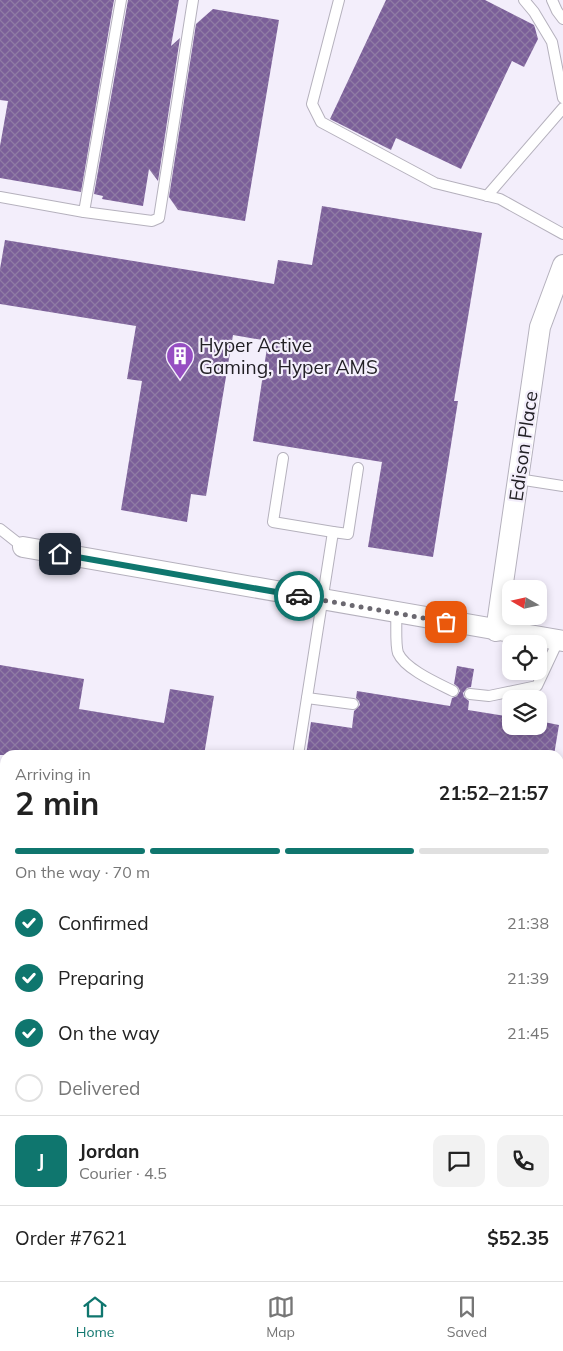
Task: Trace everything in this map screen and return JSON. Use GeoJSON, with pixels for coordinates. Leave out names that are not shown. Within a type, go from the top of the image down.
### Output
{"type":"FeatureCollection","features":[{"type":"Feature","properties":{"kind":"street","name":"Edison Place"},"geometry":{"type":"LineString","coordinates":[[496,631],[540,326],[563,265]]}},
{"type":"Feature","properties":{"kind":"street"},"geometry":{"type":"LineString","coordinates":[[23,547],[561,641]]}},
{"type":"Feature","properties":{"kind":"lane"},"geometry":{"type":"LineString","coordinates":[[84,212],[121,0]]}},
{"type":"Feature","properties":{"kind":"lane"},"geometry":{"type":"LineString","coordinates":[[0,197],[84,212],[152,221],[159,218],[193,0]]}},
{"type":"Feature","properties":{"kind":"lane"},"geometry":{"type":"LineString","coordinates":[[339,0],[312,104],[322,122],[434,183],[500,200],[563,234]]}},
{"type":"Feature","properties":{"kind":"lane"},"geometry":{"type":"LineString","coordinates":[[524,0],[534,12],[552,42],[563,98]]}},
{"type":"Feature","properties":{"kind":"lane"},"geometry":{"type":"LineString","coordinates":[[552,0],[563,19]]}},
{"type":"Feature","properties":{"kind":"lane"},"geometry":{"type":"LineString","coordinates":[[487,196],[563,108]]}},
{"type":"Feature","properties":{"kind":"lane"},"geometry":{"type":"LineString","coordinates":[[282,458],[273,522],[348,534],[358,468]]}},
{"type":"Feature","properties":{"kind":"lane"},"geometry":{"type":"LineString","coordinates":[[518,479],[563,486]]}},
{"type":"Feature","properties":{"kind":"lane"},"geometry":{"type":"LineString","coordinates":[[0,529],[23,547]]}},
{"type":"Feature","properties":{"kind":"lane"},"geometry":{"type":"LineString","coordinates":[[299,750],[333,532]]}},
{"type":"Feature","properties":{"kind":"lane"},"geometry":{"type":"LineString","coordinates":[[396,613],[398,652],[404,661],[452,691]]}},
{"type":"Feature","properties":{"kind":"lane"},"geometry":{"type":"LineString","coordinates":[[470,694],[489,696],[536,686],[561,641]]}},
{"type":"Feature","properties":{"kind":"lane"},"geometry":{"type":"LineString","coordinates":[[307,698],[353,704]]}},
{"type":"Feature","properties":{"kind":"building"},"geometry":{"type":"Polygon","coordinates":[[[0,0],[114,0],[81,192],[0,178],[0,146],[8,101],[0,100],[0,0]]]}},
{"type":"Feature","properties":{"kind":"building"},"geometry":{"type":"Polygon","coordinates":[[[128,0],[179,0],[171,46],[180,38],[158,181],[149,169],[143,206],[102,199],[103,196],[94,194],[128,0]]]}},
{"type":"Feature","properties":{"kind":"building"},"geometry":{"type":"Polygon","coordinates":[[[386,0],[485,0],[534,25],[538,39],[524,67],[512,61],[461,169],[396,138],[391,150],[330,119],[386,0]]]}},
{"type":"Feature","properties":{"kind":"building"},"geometry":{"type":"Polygon","coordinates":[[[213,9],[279,20],[245,221],[178,210],[169,197],[196,24],[213,9]]]}},
{"type":"Feature","properties":{"kind":"building"},"geometry":{"type":"Polygon","coordinates":[[[322,206],[482,233],[454,401],[458,401],[433,557],[368,547],[382,462],[253,441],[268,341],[233,335],[206,496],[191,494],[187,522],[121,510],[142,381],[127,379],[136,326],[0,304],[0,269],[5,240],[274,284],[278,260],[312,265],[322,206]]]}},
{"type":"Feature","properties":{"kind":"building"},"geometry":{"type":"Polygon","coordinates":[[[0,665],[84,679],[79,709],[164,723],[170,689],[214,696],[205,750],[0,750],[0,665]]]}},
{"type":"Feature","properties":{"kind":"building"},"geometry":{"type":"Polygon","coordinates":[[[457,666],[474,669],[471,687],[467,688],[463,693],[464,697],[469,701],[468,710],[502,716],[502,735],[547,735],[547,723],[559,725],[555,750],[307,750],[311,722],[352,728],[354,711],[360,705],[356,698],[357,691],[450,706],[452,698],[457,696],[460,691],[454,684],[457,666]]]}},
{"type":"Feature","properties":{"kind":"way so far"},"geometry":{"type":"LineString","coordinates":[[299,596],[446,622]]}},
{"type":"Feature","properties":{"kind":"place","name":"Hyper Active Gaming, Hyper AMS"},"geometry":{"type":"Point","coordinates":[180,380]}},
{"type":"Feature","properties":{"kind":"route"},"geometry":{"type":"LineString","coordinates":[[60,554],[299,596]]}}]}
